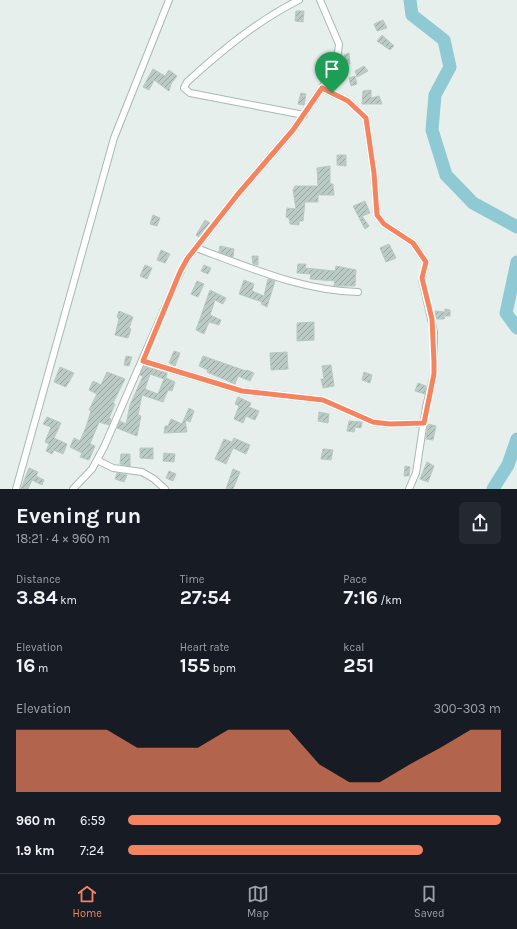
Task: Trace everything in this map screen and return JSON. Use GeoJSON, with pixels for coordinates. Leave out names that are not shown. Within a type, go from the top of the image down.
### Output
{"type":"FeatureCollection","features":[{"type":"Feature","properties":{"kind":"street"},"geometry":{"type":"LineString","coordinates":[[16,489],[114,138],[170,0]]}},
{"type":"Feature","properties":{"kind":"street"},"geometry":{"type":"LineString","coordinates":[[299,0],[283,8],[247,32],[187,82],[184,88],[190,93],[304,115]]}},
{"type":"Feature","properties":{"kind":"street"},"geometry":{"type":"LineString","coordinates":[[73,489],[97,460],[143,361],[180,272],[196,248],[304,115],[322,88],[337,61],[339,50],[336,36],[320,0]]}},
{"type":"Feature","properties":{"kind":"street"},"geometry":{"type":"LineString","coordinates":[[322,88],[348,101],[366,118],[374,173],[377,215],[384,224],[413,243],[426,262],[422,278],[432,319],[434,374],[416,473],[409,489]]}},
{"type":"Feature","properties":{"kind":"street"},"geometry":{"type":"LineString","coordinates":[[196,248],[304,285],[332,291],[358,292]]}},
{"type":"Feature","properties":{"kind":"street"},"geometry":{"type":"LineString","coordinates":[[143,361],[242,391],[323,400],[373,422],[390,424],[424,423]]}},
{"type":"Feature","properties":{"kind":"street"},"geometry":{"type":"LineString","coordinates":[[97,460],[113,468],[142,472],[154,479],[165,489]]}},
{"type":"Feature","properties":{"kind":"building"},"geometry":{"type":"Polygon","coordinates":[[[296,11],[304,11],[303,22],[295,21],[296,11]]]}},
{"type":"Feature","properties":{"kind":"building"},"geometry":{"type":"Polygon","coordinates":[[[383,20],[387,28],[377,31],[374,24],[383,20]]]}},
{"type":"Feature","properties":{"kind":"building"},"geometry":{"type":"Polygon","coordinates":[[[382,35],[394,46],[390,50],[377,41],[382,35]]]}},
{"type":"Feature","properties":{"kind":"building"},"geometry":{"type":"Polygon","coordinates":[[[349,53],[350,64],[345,63],[344,55],[349,53]]]}},
{"type":"Feature","properties":{"kind":"building"},"geometry":{"type":"Polygon","coordinates":[[[364,66],[368,71],[357,77],[355,71],[364,66]]]}},
{"type":"Feature","properties":{"kind":"building"},"geometry":{"type":"Polygon","coordinates":[[[153,69],[165,76],[169,70],[177,76],[171,84],[169,91],[154,80],[149,90],[143,87],[153,69]]]}},
{"type":"Feature","properties":{"kind":"building"},"geometry":{"type":"Polygon","coordinates":[[[355,76],[357,84],[351,86],[349,78],[355,76]]]}},
{"type":"Feature","properties":{"kind":"building"},"geometry":{"type":"Polygon","coordinates":[[[371,90],[371,98],[379,96],[382,104],[362,104],[363,91],[371,90]]]}},
{"type":"Feature","properties":{"kind":"building"},"geometry":{"type":"Polygon","coordinates":[[[301,93],[306,94],[304,105],[298,104],[301,93]]]}},
{"type":"Feature","properties":{"kind":"building"},"geometry":{"type":"Polygon","coordinates":[[[337,155],[346,155],[346,166],[337,165],[337,155]]]}},
{"type":"Feature","properties":{"kind":"building"},"geometry":{"type":"Polygon","coordinates":[[[330,166],[330,184],[333,184],[334,195],[318,195],[318,202],[305,202],[303,221],[299,221],[299,225],[290,224],[289,218],[286,217],[287,208],[296,209],[293,190],[295,186],[318,186],[317,168],[330,166]]]}},
{"type":"Feature","properties":{"kind":"building"},"geometry":{"type":"Polygon","coordinates":[[[365,201],[370,213],[362,216],[369,226],[365,229],[353,206],[365,201]]]}},
{"type":"Feature","properties":{"kind":"building"},"geometry":{"type":"Polygon","coordinates":[[[153,215],[160,218],[157,226],[150,224],[153,215]]]}},
{"type":"Feature","properties":{"kind":"building"},"geometry":{"type":"Polygon","coordinates":[[[205,220],[210,223],[199,237],[196,235],[205,220]]]}},
{"type":"Feature","properties":{"kind":"building"},"geometry":{"type":"Polygon","coordinates":[[[389,244],[396,258],[386,262],[380,248],[389,244]]]}},
{"type":"Feature","properties":{"kind":"building"},"geometry":{"type":"Polygon","coordinates":[[[220,246],[234,249],[233,257],[219,252],[220,246]]]}},
{"type":"Feature","properties":{"kind":"building"},"geometry":{"type":"Polygon","coordinates":[[[161,250],[170,254],[165,263],[157,260],[161,250]]]}},
{"type":"Feature","properties":{"kind":"building"},"geometry":{"type":"Polygon","coordinates":[[[252,256],[258,256],[258,265],[253,264],[252,256]]]}},
{"type":"Feature","properties":{"kind":"building"},"geometry":{"type":"Polygon","coordinates":[[[298,264],[306,264],[305,268],[335,271],[336,266],[356,270],[355,286],[334,286],[335,281],[310,279],[311,274],[297,273],[298,264]]]}},
{"type":"Feature","properties":{"kind":"building"},"geometry":{"type":"Polygon","coordinates":[[[145,265],[152,268],[147,279],[140,276],[145,265]]]}},
{"type":"Feature","properties":{"kind":"building"},"geometry":{"type":"Polygon","coordinates":[[[204,265],[211,268],[208,274],[201,271],[204,265]]]}},
{"type":"Feature","properties":{"kind":"building"},"geometry":{"type":"Polygon","coordinates":[[[268,279],[275,281],[267,307],[261,304],[262,302],[239,294],[244,280],[254,284],[252,291],[264,296],[268,279]]]}},
{"type":"Feature","properties":{"kind":"building"},"geometry":{"type":"Polygon","coordinates":[[[197,281],[204,284],[198,297],[191,294],[197,281]]]}},
{"type":"Feature","properties":{"kind":"building"},"geometry":{"type":"Polygon","coordinates":[[[210,290],[226,298],[223,304],[215,300],[210,315],[221,320],[219,325],[209,322],[204,334],[196,330],[210,290]]]}},
{"type":"Feature","properties":{"kind":"building"},"geometry":{"type":"Polygon","coordinates":[[[445,309],[450,310],[450,316],[445,316],[444,319],[436,319],[435,311],[445,312],[445,309]]]}},
{"type":"Feature","properties":{"kind":"building"},"geometry":{"type":"Polygon","coordinates":[[[119,311],[133,317],[129,328],[131,329],[128,338],[115,335],[119,319],[117,317],[119,311]]]}},
{"type":"Feature","properties":{"kind":"building"},"geometry":{"type":"Polygon","coordinates":[[[314,322],[314,340],[297,341],[297,323],[314,322]]]}},
{"type":"Feature","properties":{"kind":"building"},"geometry":{"type":"Polygon","coordinates":[[[174,351],[180,353],[175,366],[169,363],[174,351]]]}},
{"type":"Feature","properties":{"kind":"building"},"geometry":{"type":"Polygon","coordinates":[[[287,352],[288,369],[271,370],[270,353],[287,352]]]}},
{"type":"Feature","properties":{"kind":"building"},"geometry":{"type":"Polygon","coordinates":[[[126,356],[132,357],[129,366],[124,365],[126,356]]]}},
{"type":"Feature","properties":{"kind":"building"},"geometry":{"type":"Polygon","coordinates":[[[203,356],[254,373],[250,381],[238,376],[235,384],[207,372],[208,370],[199,366],[203,356]]]}},
{"type":"Feature","properties":{"kind":"building"},"geometry":{"type":"Polygon","coordinates":[[[331,365],[334,386],[323,388],[321,379],[324,379],[322,366],[331,365]]]}},
{"type":"Feature","properties":{"kind":"building"},"geometry":{"type":"Polygon","coordinates":[[[144,366],[167,373],[166,378],[175,382],[172,391],[168,390],[163,402],[142,395],[138,415],[141,416],[137,436],[117,428],[120,421],[126,424],[130,405],[143,376],[140,375],[144,366]],[[150,374],[145,389],[158,394],[164,379],[150,374]]]}},
{"type":"Feature","properties":{"kind":"building"},"geometry":{"type":"Polygon","coordinates":[[[60,367],[74,373],[66,387],[54,382],[60,367]]]}},
{"type":"Feature","properties":{"kind":"building"},"geometry":{"type":"Polygon","coordinates":[[[107,372],[125,379],[113,403],[115,404],[109,418],[111,419],[109,425],[99,422],[90,444],[95,446],[89,460],[80,457],[82,453],[70,447],[74,438],[80,441],[86,427],[91,411],[89,410],[97,394],[89,390],[93,381],[101,385],[107,372]]]}},
{"type":"Feature","properties":{"kind":"building"},"geometry":{"type":"Polygon","coordinates":[[[364,372],[372,375],[370,383],[362,380],[364,372]]]}},
{"type":"Feature","properties":{"kind":"building"},"geometry":{"type":"Polygon","coordinates":[[[418,383],[426,386],[425,394],[415,391],[418,383]]]}},
{"type":"Feature","properties":{"kind":"building"},"geometry":{"type":"Polygon","coordinates":[[[238,397],[251,403],[249,407],[259,411],[255,420],[246,416],[243,423],[234,419],[239,406],[235,404],[238,397]]]}},
{"type":"Feature","properties":{"kind":"building"},"geometry":{"type":"Polygon","coordinates":[[[189,408],[194,411],[190,422],[185,420],[187,432],[164,433],[165,426],[168,426],[171,419],[182,424],[189,408]]]}},
{"type":"Feature","properties":{"kind":"building"},"geometry":{"type":"Polygon","coordinates":[[[319,412],[329,414],[328,423],[318,421],[319,412]]]}},
{"type":"Feature","properties":{"kind":"building"},"geometry":{"type":"Polygon","coordinates":[[[47,417],[61,423],[54,438],[67,444],[63,454],[54,450],[52,454],[46,451],[49,444],[45,442],[51,427],[43,424],[47,417]]]}},
{"type":"Feature","properties":{"kind":"building"},"geometry":{"type":"Polygon","coordinates":[[[349,421],[362,422],[361,428],[355,427],[354,432],[347,431],[349,421]]]}},
{"type":"Feature","properties":{"kind":"building"},"geometry":{"type":"Polygon","coordinates":[[[428,424],[436,426],[433,440],[426,439],[428,424]]]}},
{"type":"Feature","properties":{"kind":"building"},"geometry":{"type":"Polygon","coordinates":[[[234,438],[250,445],[246,454],[233,448],[226,464],[215,459],[224,439],[232,442],[234,438]]]}},
{"type":"Feature","properties":{"kind":"building"},"geometry":{"type":"Polygon","coordinates":[[[140,448],[153,448],[153,459],[140,458],[140,448]]]}},
{"type":"Feature","properties":{"kind":"building"},"geometry":{"type":"Polygon","coordinates":[[[323,449],[333,450],[331,460],[321,459],[323,449]]]}},
{"type":"Feature","properties":{"kind":"building"},"geometry":{"type":"Polygon","coordinates":[[[164,453],[175,454],[174,462],[163,461],[164,453]]]}},
{"type":"Feature","properties":{"kind":"building"},"geometry":{"type":"Polygon","coordinates":[[[121,454],[130,454],[130,466],[120,464],[121,454]]]}},
{"type":"Feature","properties":{"kind":"building"},"geometry":{"type":"Polygon","coordinates":[[[427,462],[434,466],[428,482],[420,479],[427,462]]]}},
{"type":"Feature","properties":{"kind":"building"},"geometry":{"type":"Polygon","coordinates":[[[405,466],[410,467],[409,476],[404,476],[405,466]]]}},
{"type":"Feature","properties":{"kind":"building"},"geometry":{"type":"Polygon","coordinates":[[[29,468],[38,472],[36,476],[44,480],[42,485],[32,480],[28,489],[21,489],[29,468]]]}},
{"type":"Feature","properties":{"kind":"building"},"geometry":{"type":"Polygon","coordinates":[[[233,469],[240,472],[233,489],[226,489],[233,469]]]}},
{"type":"Feature","properties":{"kind":"building"},"geometry":{"type":"Polygon","coordinates":[[[169,471],[176,474],[173,481],[166,478],[169,471]]]}},
{"type":"Feature","properties":{"kind":"building"},"geometry":{"type":"Polygon","coordinates":[[[117,473],[127,475],[124,482],[115,479],[117,473]]]}},
{"type":"Feature","properties":{"kind":"waterway"},"geometry":{"type":"LineString","coordinates":[[410,0],[412,15],[444,40],[450,67],[435,95],[432,130],[446,175],[473,203],[517,227]]}},
{"type":"Feature","properties":{"kind":"waterway"},"geometry":{"type":"LineString","coordinates":[[517,262],[506,313],[517,328]]}},
{"type":"Feature","properties":{"kind":"waterway"},"geometry":{"type":"LineString","coordinates":[[493,489],[508,465],[517,439]]}},
{"type":"Feature","properties":{"kind":"route"},"geometry":{"type":"LineString","coordinates":[[322,88],[332,93],[348,101],[366,118],[374,173],[375,210],[377,215],[384,224],[401,234],[419,248],[426,262],[427,266],[422,278],[432,319],[435,349],[434,374],[426,407],[424,423],[390,424],[373,422],[333,403],[313,397],[242,391],[143,361],[180,272],[187,259],[207,236],[238,194],[261,170],[282,144],[322,88]]}}]}
